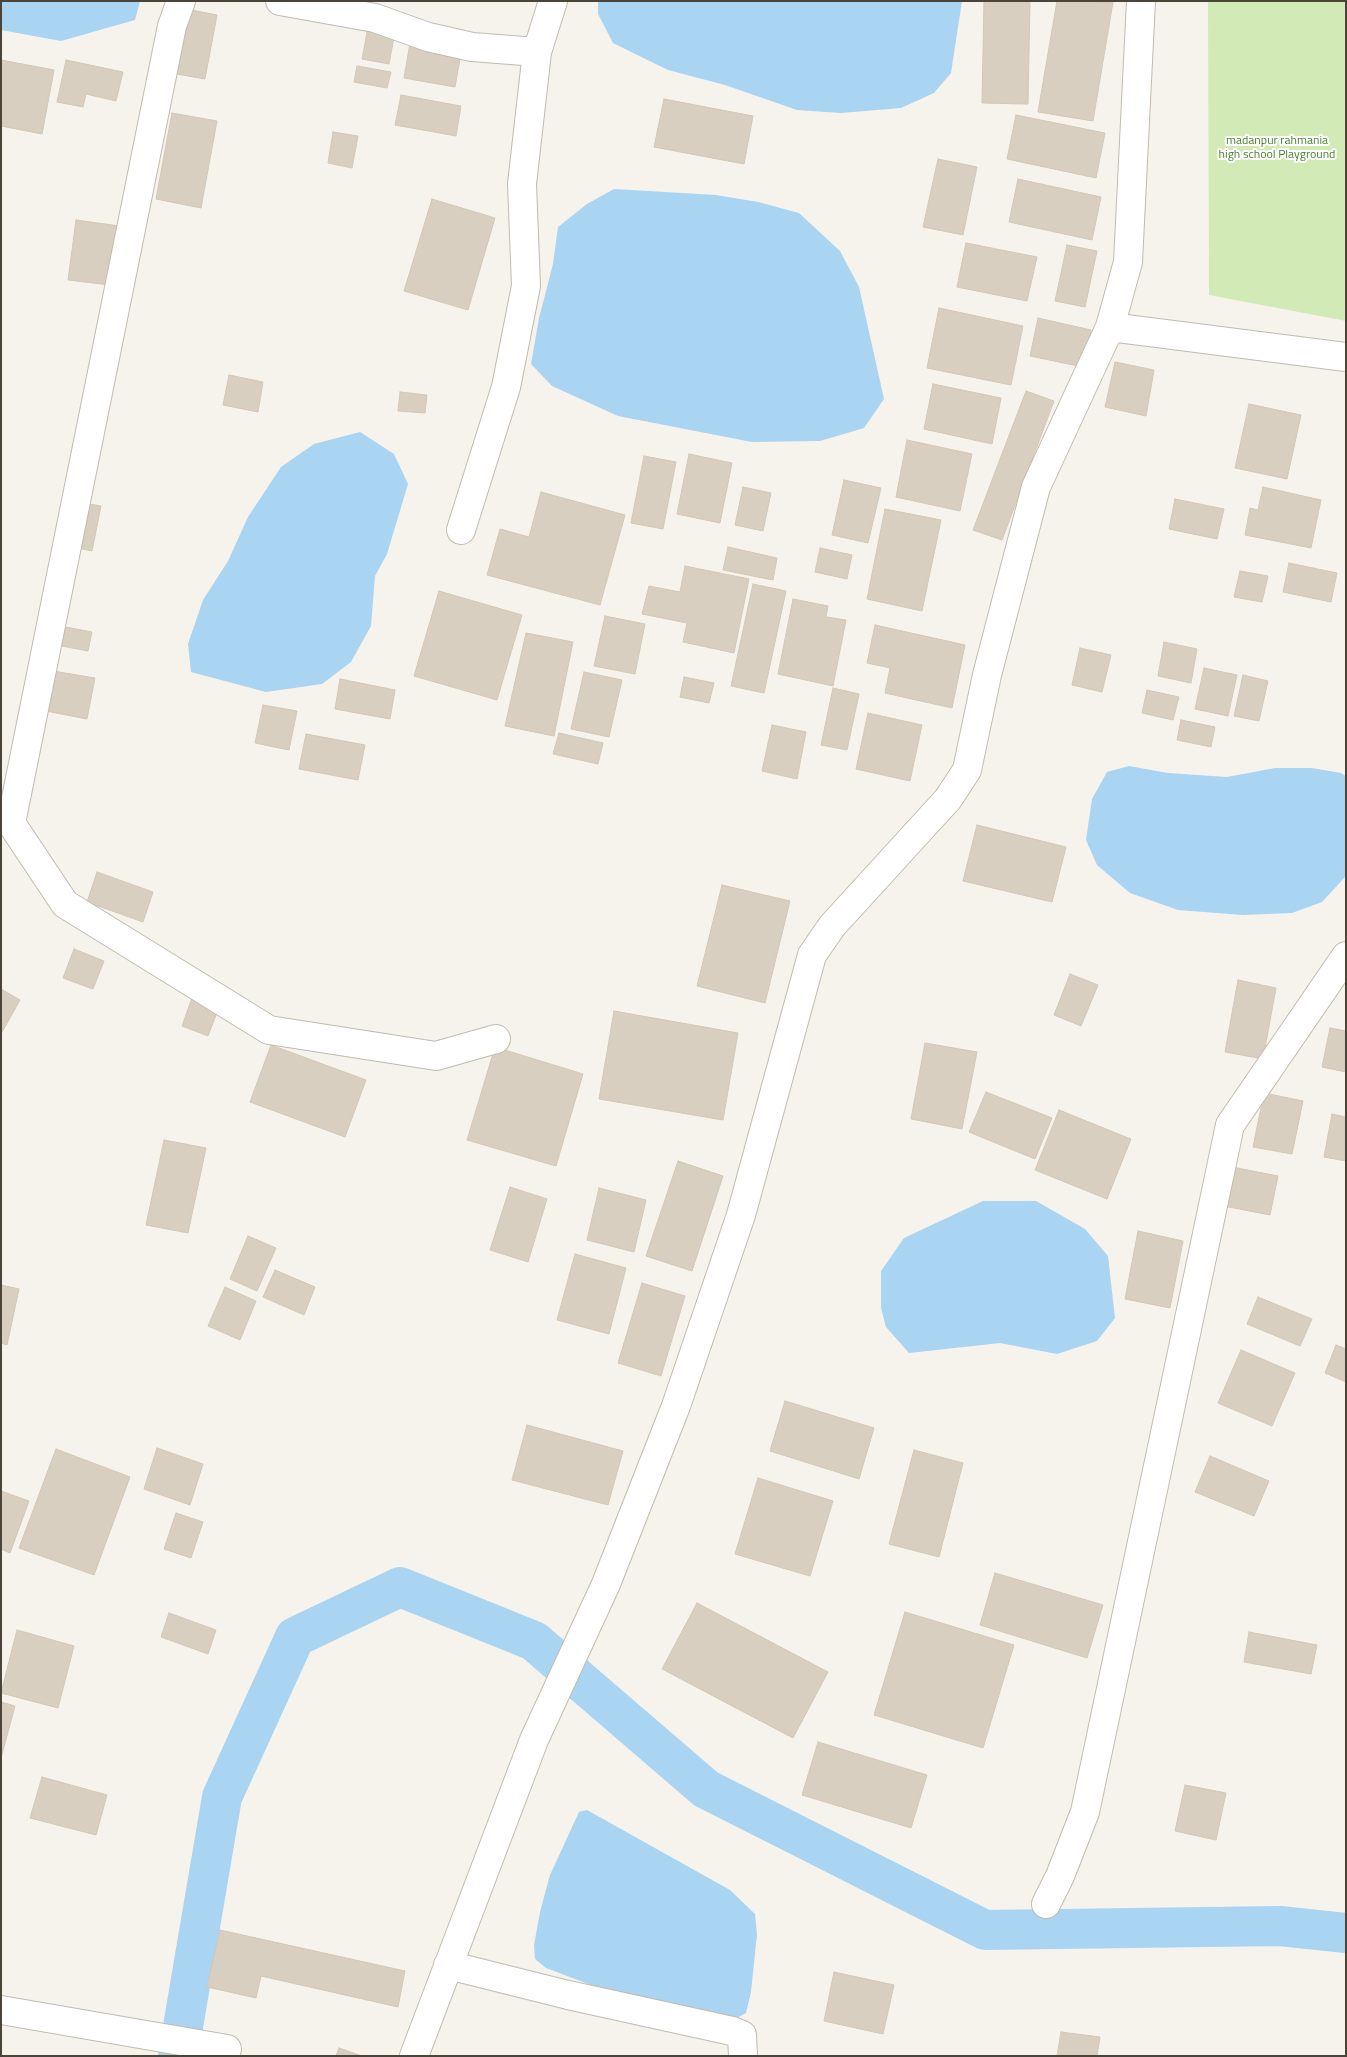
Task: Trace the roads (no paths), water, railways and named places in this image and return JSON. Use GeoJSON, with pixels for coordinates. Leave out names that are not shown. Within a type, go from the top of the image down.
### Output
{"type":"FeatureCollection","features":[{"type":"Feature","properties":{"kind":"street"},"geometry":{"type":"LineString","coordinates":[[181,1],[172,26],[11,823],[65,904],[269,1030],[436,1056],[496,1039]]}},
{"type":"Feature","properties":{"kind":"street"},"geometry":{"type":"LineString","coordinates":[[280,1],[375,18],[428,37],[472,47],[537,52]]}},
{"type":"Feature","properties":{"kind":"street"},"geometry":{"type":"LineString","coordinates":[[461,530],[506,387],[526,286],[522,184],[537,52],[553,1]]}},
{"type":"Feature","properties":{"kind":"street"},"geometry":{"type":"LineString","coordinates":[[414,2056],[534,1740],[606,1584],[676,1406],[741,1215],[812,955],[832,926],[948,799],[967,770],[987,675],[1036,487],[1110,327],[1128,262],[1141,1]]}},
{"type":"Feature","properties":{"kind":"street"},"geometry":{"type":"LineString","coordinates":[[1110,327],[1346,356]]}},
{"type":"Feature","properties":{"kind":"street"},"geometry":{"type":"LineString","coordinates":[[1046,1904],[1060,1876],[1085,1812],[1230,1125],[1346,956]]}},
{"type":"Feature","properties":{"kind":"street"},"geometry":{"type":"LineString","coordinates":[[448,1965],[576,1997],[732,2031],[742,2035],[743,2056]]}},
{"type":"Feature","properties":{"kind":"street"},"geometry":{"type":"LineString","coordinates":[[1,2010],[227,2050]]}},
{"type":"Feature","properties":{"kind":"water"},"geometry":{"type":"Polygon","coordinates":[[[1,1],[140,1],[135,20],[61,41],[1,30],[1,1]]]}},
{"type":"Feature","properties":{"kind":"water"},"geometry":{"type":"Polygon","coordinates":[[[598,1],[962,1],[951,73],[934,93],[901,108],[841,113],[797,110],[725,85],[668,70],[613,43],[598,14],[598,1]]]}},
{"type":"Feature","properties":{"kind":"water"},"geometry":{"type":"Polygon","coordinates":[[[614,189],[716,195],[758,202],[799,213],[840,251],[859,287],[884,399],[864,428],[820,441],[752,442],[618,416],[552,386],[531,364],[539,318],[553,264],[558,227],[587,204],[614,189]]]}},
{"type":"Feature","properties":{"kind":"water"},"geometry":{"type":"Polygon","coordinates":[[[360,432],[394,454],[408,484],[387,554],[375,576],[371,626],[351,662],[322,684],[266,692],[191,672],[188,644],[203,600],[228,561],[248,517],[281,467],[314,444],[360,432]]]}},
{"type":"Feature","properties":{"kind":"water"},"geometry":{"type":"Polygon","coordinates":[[[1129,766],[1168,773],[1227,777],[1275,768],[1312,768],[1341,773],[1346,776],[1346,876],[1322,902],[1292,913],[1243,915],[1178,910],[1130,893],[1097,865],[1086,840],[1092,799],[1107,772],[1129,766]]]}},
{"type":"Feature","properties":{"kind":"water"},"geometry":{"type":"Polygon","coordinates":[[[983,1201],[1036,1201],[1085,1229],[1108,1256],[1115,1318],[1097,1341],[1057,1354],[1000,1343],[909,1353],[886,1327],[881,1308],[881,1271],[904,1238],[983,1201]]]}},
{"type":"Feature","properties":{"kind":"water"},"geometry":{"type":"Polygon","coordinates":[[[587,1810],[730,1890],[755,1914],[757,1934],[751,1992],[746,2013],[725,2024],[591,1985],[546,1968],[535,1959],[534,1945],[540,1912],[550,1875],[579,1812],[587,1810]]]}},
{"type":"Feature","properties":{"kind":"waterway"},"geometry":{"type":"LineString","coordinates":[[178,2056],[222,1797],[295,1637],[400,1587],[534,1641],[706,1789],[985,1930],[1280,1926],[1346,1933]]}},
{"type":"Feature","properties":{"kind":"park label","name":"madanpur rahmania high school Playground"},"geometry":{"type":"Point","coordinates":[1277,148]}}]}
